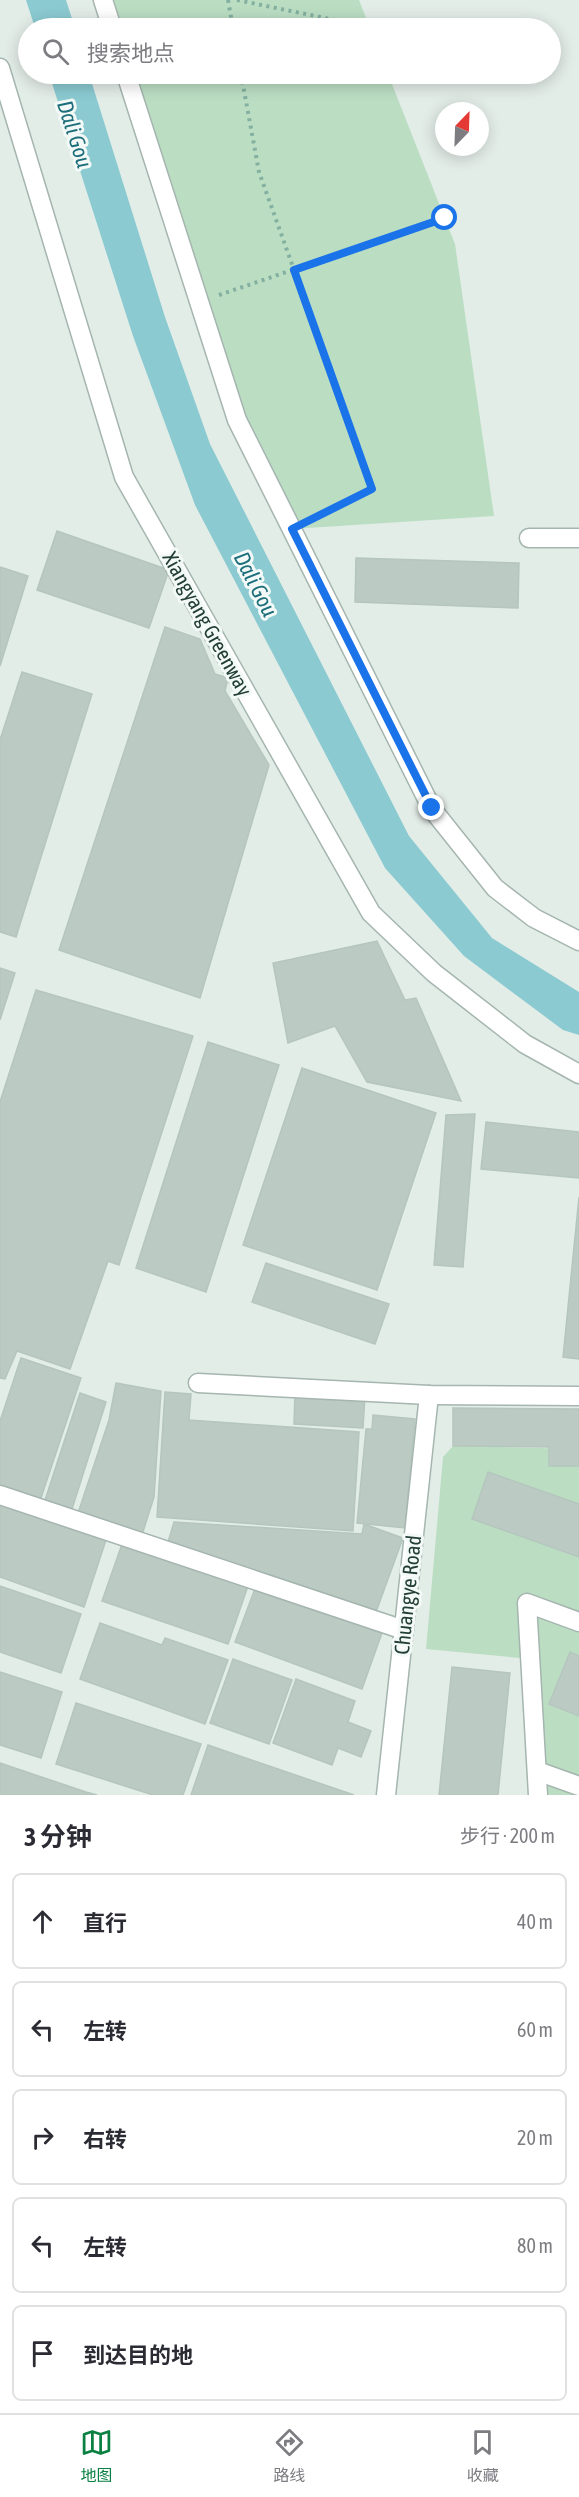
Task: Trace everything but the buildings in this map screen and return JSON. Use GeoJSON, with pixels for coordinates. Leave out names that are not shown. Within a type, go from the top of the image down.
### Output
{"type":"FeatureCollection","features":[{"type":"Feature","properties":{"kind":"street"},"geometry":{"type":"LineString","coordinates":[[103,0],[109,18]]}},
{"type":"Feature","properties":{"kind":"street","name":"Xiangyang Greenway"},"geometry":{"type":"LineString","coordinates":[[0,68],[124,477],[371,913],[434,973],[525,1044],[579,1074]]}},
{"type":"Feature","properties":{"kind":"street"},"geometry":{"type":"LineString","coordinates":[[129,84],[237,420],[432,808],[495,888],[534,918],[579,941]]}},
{"type":"Feature","properties":{"kind":"street"},"geometry":{"type":"LineString","coordinates":[[529,538],[579,538]]}},
{"type":"Feature","properties":{"kind":"street"},"geometry":{"type":"LineString","coordinates":[[198,1383],[429,1395],[579,1396]]}},
{"type":"Feature","properties":{"kind":"street","name":"Chuangye Road"},"geometry":{"type":"LineString","coordinates":[[387,1795],[429,1395]]}},
{"type":"Feature","properties":{"kind":"street"},"geometry":{"type":"LineString","coordinates":[[0,1495],[404,1630]]}},
{"type":"Feature","properties":{"kind":"street"},"geometry":{"type":"LineString","coordinates":[[538,1795],[526,1603],[579,1622]]}},
{"type":"Feature","properties":{"kind":"street"},"geometry":{"type":"LineString","coordinates":[[537,1771],[579,1786]]}},
{"type":"Feature","properties":{"kind":"path"},"geometry":{"type":"LineString","coordinates":[[228,0],[231,18]]}},
{"type":"Feature","properties":{"kind":"path"},"geometry":{"type":"LineString","coordinates":[[237,0],[325,18]]}},
{"type":"Feature","properties":{"kind":"path"},"geometry":{"type":"LineString","coordinates":[[243,84],[259,172],[372,489],[292,529]]}},
{"type":"Feature","properties":{"kind":"path"},"geometry":{"type":"LineString","coordinates":[[200,302],[445,218]]}},
{"type":"Feature","properties":{"kind":"green space"},"geometry":{"type":"Polygon","coordinates":[[[94,0],[359,0],[366,18],[100,18],[94,0]]]}},
{"type":"Feature","properties":{"kind":"green space"},"geometry":{"type":"Polygon","coordinates":[[[122,84],[392,84],[455,244],[494,516],[292,529],[237,420],[122,84]]]}},
{"type":"Feature","properties":{"kind":"green space"},"geometry":{"type":"Polygon","coordinates":[[[453,1446],[579,1449],[579,1795],[538,1795],[530,1659],[426,1649],[443,1457],[453,1446]]]}},
{"type":"Feature","properties":{"kind":"water"},"geometry":{"type":"Polygon","coordinates":[[[26,0],[66,0],[72,18],[32,18],[26,0]]]}},
{"type":"Feature","properties":{"kind":"water","name":"Dali Gou"},"geometry":{"type":"Polygon","coordinates":[[[52,84],[92,84],[165,317],[210,444],[409,836],[492,938],[579,992],[579,1035],[563,1030],[464,956],[385,868],[195,505],[133,336],[52,84]]]}},
{"type":"Feature","properties":{"kind":"route"},"geometry":{"type":"LineString","coordinates":[[432,808],[292,529],[372,489],[294,270],[445,218]]}}]}
